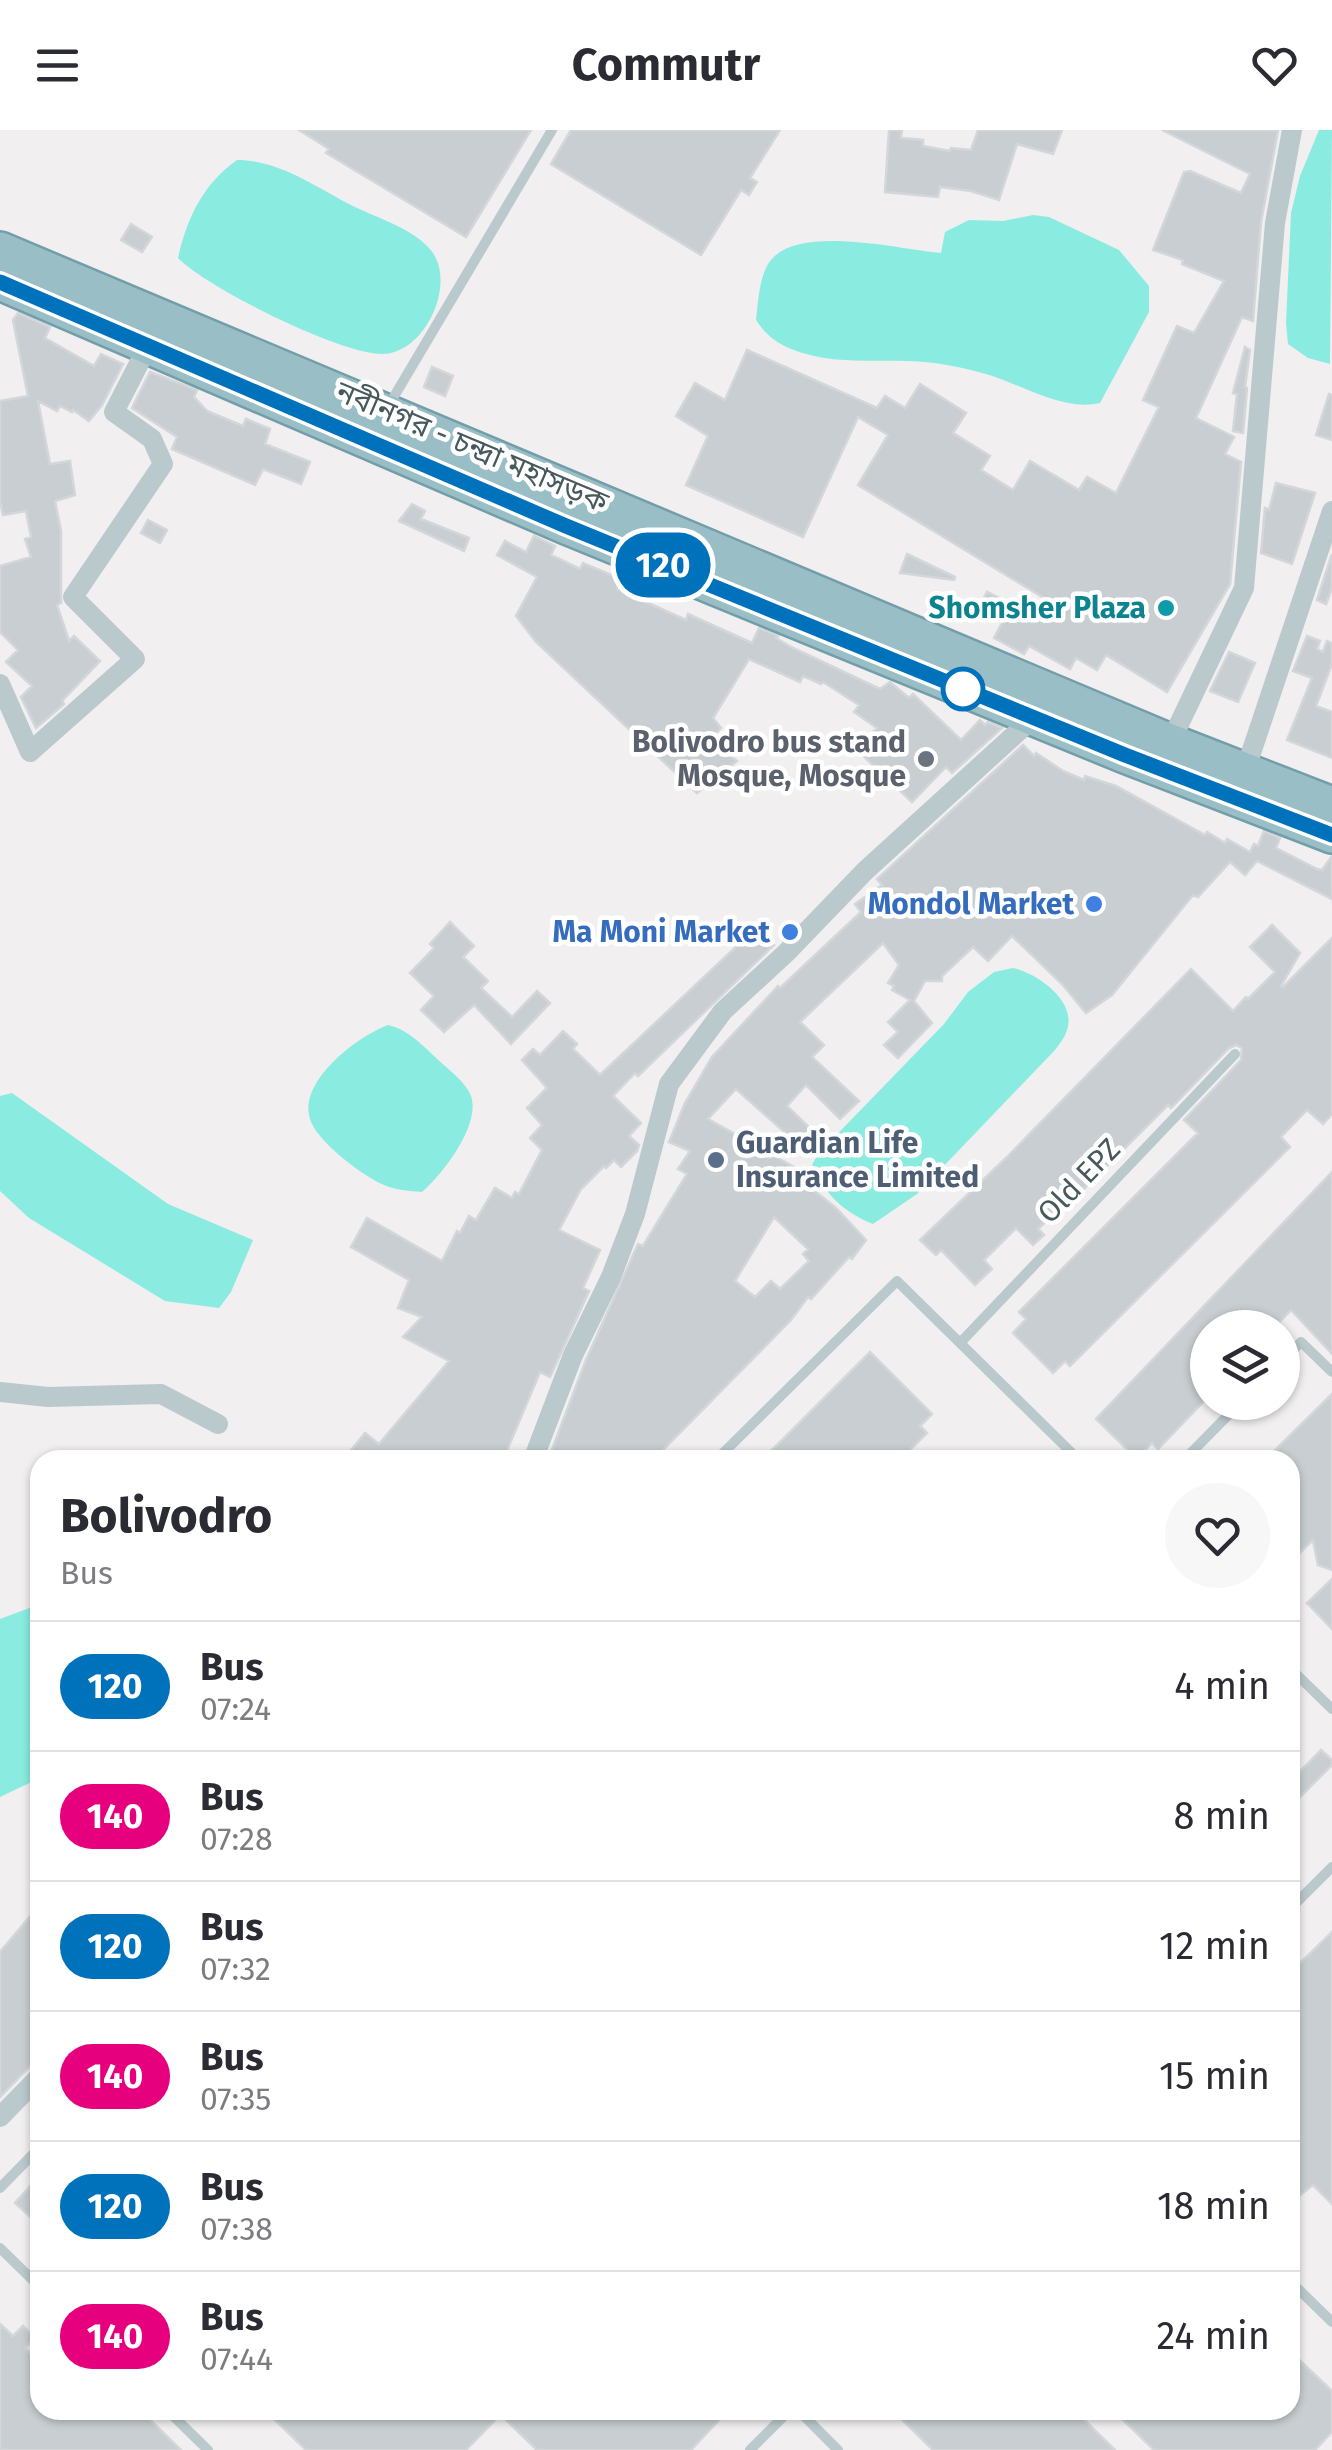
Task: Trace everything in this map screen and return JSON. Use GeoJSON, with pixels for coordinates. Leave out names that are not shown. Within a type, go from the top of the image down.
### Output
{"type":"FeatureCollection","features":[{"type":"Feature","properties":{"kind":"highway","name":"নবীনগর - চন্দ্রা মহাসড়ক"},"geometry":{"type":"LineString","coordinates":[[0,250],[1170,742],[1332,805]]}},
{"type":"Feature","properties":{"kind":"highway","name":"নবীনগর - চন্দ্রা মহাসড়ক"},"geometry":{"type":"LineString","coordinates":[[0,282],[566,526],[1033,718],[1332,835]]}},
{"type":"Feature","properties":{"kind":"street"},"geometry":{"type":"LineString","coordinates":[[1170,742],[1244,588],[1275,223],[1292,130]]}},
{"type":"Feature","properties":{"kind":"street"},"geometry":{"type":"LineString","coordinates":[[0,684],[30,752],[135,659],[73,597],[163,464],[152,439],[114,412],[148,344]]}},
{"type":"Feature","properties":{"kind":"street"},"geometry":{"type":"LineString","coordinates":[[1245,771],[1332,511]]}},
{"type":"Feature","properties":{"kind":"street"},"geometry":{"type":"LineString","coordinates":[[536,1450],[635,1214],[669,1084],[723,1011],[865,871],[1033,718]]}},
{"type":"Feature","properties":{"kind":"street"},"geometry":{"type":"LineString","coordinates":[[0,1392],[48,1397],[162,1394],[218,1424]]}},
{"type":"Feature","properties":{"kind":"street"},"geometry":{"type":"LineString","coordinates":[[0,2117],[30,2086]]}},
{"type":"Feature","properties":{"kind":"lane"},"geometry":{"type":"LineString","coordinates":[[386,411],[552,130]]}},
{"type":"Feature","properties":{"kind":"lane","name":"Old EPZ"},"geometry":{"type":"LineString","coordinates":[[960,1343],[1235,1054]]}},
{"type":"Feature","properties":{"kind":"lane"},"geometry":{"type":"LineString","coordinates":[[726,1450],[897,1281],[1069,1450]]}},
{"type":"Feature","properties":{"kind":"lane"},"geometry":{"type":"LineString","coordinates":[[1300,1343],[1332,1372]]}},
{"type":"Feature","properties":{"kind":"lane"},"geometry":{"type":"LineString","coordinates":[[1194,1450],[1223,1420]]}},
{"type":"Feature","properties":{"kind":"lane"},"geometry":{"type":"LineString","coordinates":[[1300,1678],[1332,1709]]}},
{"type":"Feature","properties":{"kind":"lane"},"geometry":{"type":"LineString","coordinates":[[1300,1899],[1332,1867]]}},
{"type":"Feature","properties":{"kind":"lane"},"geometry":{"type":"LineString","coordinates":[[0,2188],[30,2157]]}},
{"type":"Feature","properties":{"kind":"lane"},"geometry":{"type":"LineString","coordinates":[[0,2248],[30,2277]]}},
{"type":"Feature","properties":{"kind":"lane"},"geometry":{"type":"LineString","coordinates":[[1300,2292],[1332,2322]]}},
{"type":"Feature","properties":{"kind":"lane"},"geometry":{"type":"LineString","coordinates":[[177,2420],[208,2450]]}},
{"type":"Feature","properties":{"kind":"lane"},"geometry":{"type":"LineString","coordinates":[[750,2450],[783,2420]]}},
{"type":"Feature","properties":{"kind":"lane"},"geometry":{"type":"LineString","coordinates":[[805,2420],[838,2450]]}},
{"type":"Feature","properties":{"kind":"water"},"geometry":{"type":"Polygon","coordinates":[[[1319,130],[1332,130],[1330,364],[1308,358],[1288,344],[1286,323],[1291,213],[1300,176],[1319,130]]]}},
{"type":"Feature","properties":{"kind":"water"},"geometry":{"type":"Polygon","coordinates":[[[237,160],[267,164],[295,175],[402,228],[429,248],[441,278],[439,295],[433,313],[413,342],[383,354],[338,344],[245,302],[178,258],[198,203],[237,160]]]}},
{"type":"Feature","properties":{"kind":"water"},"geometry":{"type":"Polygon","coordinates":[[[1033,215],[1049,217],[1119,250],[1149,286],[1149,312],[1100,403],[1070,404],[973,370],[944,364],[805,354],[775,340],[756,320],[767,266],[779,252],[822,241],[941,253],[945,232],[969,220],[1003,221],[1033,215]]]}},
{"type":"Feature","properties":{"kind":"water"},"geometry":{"type":"Polygon","coordinates":[[[1013,968],[1043,982],[1061,999],[1069,1019],[1062,1041],[917,1194],[873,1224],[853,1214],[836,1201],[817,1175],[812,1165],[818,1154],[944,1024],[968,992],[994,972],[1013,968]]]}},
{"type":"Feature","properties":{"kind":"water"},"geometry":{"type":"Polygon","coordinates":[[[388,1025],[424,1046],[461,1081],[472,1102],[472,1115],[460,1145],[422,1192],[388,1187],[364,1174],[321,1137],[310,1119],[309,1105],[321,1075],[361,1039],[388,1025]]]}},
{"type":"Feature","properties":{"kind":"water"},"geometry":{"type":"Polygon","coordinates":[[[12,1093],[168,1204],[253,1240],[231,1292],[219,1308],[165,1301],[29,1218],[0,1191],[0,1096],[12,1093]]]}},
{"type":"Feature","properties":{"kind":"water"},"geometry":{"type":"Polygon","coordinates":[[[30,1608],[30,1783],[0,1797],[0,1619],[30,1608]]]}},
{"type":"Feature","properties":{"kind":"building"},"geometry":{"type":"Polygon","coordinates":[[[299,130],[531,130],[466,237],[326,153],[329,149],[299,130]]]}},
{"type":"Feature","properties":{"kind":"building"},"geometry":{"type":"Polygon","coordinates":[[[571,130],[780,130],[750,178],[757,182],[749,195],[741,190],[701,255],[551,164],[571,130]]]}},
{"type":"Feature","properties":{"kind":"building"},"geometry":{"type":"Polygon","coordinates":[[[889,130],[902,130],[901,138],[923,140],[923,146],[950,151],[971,150],[978,130],[1062,130],[1053,154],[1017,144],[999,200],[940,187],[938,197],[885,192],[889,130]]]}},
{"type":"Feature","properties":{"kind":"building"},"geometry":{"type":"Polygon","coordinates":[[[1162,130],[1278,130],[1261,222],[1253,321],[1242,317],[1196,418],[1234,437],[1225,454],[1241,462],[1230,584],[1167,692],[1106,655],[1097,670],[1076,658],[1070,669],[1029,646],[1024,654],[994,638],[1003,621],[979,607],[987,592],[1035,615],[1044,598],[858,485],[888,435],[858,417],[803,537],[686,485],[708,436],[676,416],[695,383],[725,400],[747,350],[877,408],[885,396],[905,408],[920,384],[966,413],[953,433],[990,456],[981,470],[1013,490],[1030,461],[1079,490],[1087,477],[1116,493],[1159,407],[1143,400],[1177,326],[1194,333],[1224,281],[1153,250],[1184,172],[1190,171],[1241,193],[1250,174],[1162,130]]]}},
{"type":"Feature","properties":{"kind":"building"},"geometry":{"type":"Polygon","coordinates":[[[131,224],[152,237],[142,252],[121,240],[131,224]]]}},
{"type":"Feature","properties":{"kind":"building"},"geometry":{"type":"Polygon","coordinates":[[[18,313],[50,327],[45,338],[94,366],[101,354],[123,364],[89,421],[73,410],[60,406],[57,411],[38,401],[50,464],[70,461],[75,495],[55,501],[61,531],[61,603],[57,605],[69,641],[74,636],[100,661],[62,701],[64,704],[36,728],[21,697],[32,686],[6,662],[18,650],[0,632],[0,566],[31,557],[25,539],[31,537],[26,511],[3,515],[0,501],[0,401],[28,396],[13,320],[18,313]]]}},
{"type":"Feature","properties":{"kind":"building"},"geometry":{"type":"Polygon","coordinates":[[[1245,347],[1250,350],[1243,433],[1233,431],[1237,394],[1233,393],[1245,347]]]}},
{"type":"Feature","properties":{"kind":"building"},"geometry":{"type":"Polygon","coordinates":[[[432,367],[453,376],[445,396],[424,387],[432,367]]]}},
{"type":"Feature","properties":{"kind":"building"},"geometry":{"type":"Polygon","coordinates":[[[150,372],[197,390],[194,397],[207,411],[243,426],[246,419],[270,429],[265,444],[310,462],[301,484],[263,469],[255,485],[172,449],[177,437],[132,408],[150,372]]]}},
{"type":"Feature","properties":{"kind":"building"},"geometry":{"type":"Polygon","coordinates":[[[1329,394],[1332,395],[1332,440],[1316,435],[1329,394]]]}},
{"type":"Feature","properties":{"kind":"building"},"geometry":{"type":"Polygon","coordinates":[[[1276,483],[1315,493],[1292,564],[1261,553],[1265,508],[1269,510],[1276,483]]]}},
{"type":"Feature","properties":{"kind":"building"},"geometry":{"type":"Polygon","coordinates":[[[412,504],[425,511],[421,519],[469,538],[464,551],[399,521],[412,504]]]}},
{"type":"Feature","properties":{"kind":"building"},"geometry":{"type":"Polygon","coordinates":[[[148,520],[167,530],[160,543],[141,533],[148,520]]]}},
{"type":"Feature","properties":{"kind":"building"},"geometry":{"type":"Polygon","coordinates":[[[534,536],[555,546],[551,555],[580,569],[583,563],[621,579],[617,589],[686,620],[688,614],[752,643],[759,628],[880,689],[890,682],[909,698],[913,694],[961,740],[980,720],[1002,728],[952,773],[946,767],[912,802],[856,749],[877,728],[854,712],[859,705],[823,682],[803,676],[800,682],[749,659],[713,718],[721,728],[710,740],[737,761],[697,793],[536,642],[516,616],[537,577],[497,555],[505,541],[526,552],[534,536]]]}},
{"type":"Feature","properties":{"kind":"building"},"geometry":{"type":"Polygon","coordinates":[[[907,554],[955,577],[954,580],[900,573],[907,554]]]}},
{"type":"Feature","properties":{"kind":"building"},"geometry":{"type":"Polygon","coordinates":[[[1332,554],[1332,588],[1326,604],[1317,600],[1332,554]]]}},
{"type":"Feature","properties":{"kind":"building"},"geometry":{"type":"Polygon","coordinates":[[[1307,636],[1320,641],[1317,649],[1323,652],[1327,641],[1332,643],[1332,664],[1316,706],[1332,712],[1332,758],[1287,740],[1312,678],[1293,671],[1307,636]]]}},
{"type":"Feature","properties":{"kind":"building"},"geometry":{"type":"Polygon","coordinates":[[[1229,652],[1255,663],[1238,702],[1210,691],[1229,652]]]}},
{"type":"Feature","properties":{"kind":"building"},"geometry":{"type":"Polygon","coordinates":[[[1023,745],[1034,756],[1036,753],[1063,771],[1116,786],[1205,835],[1207,832],[1225,843],[1227,839],[1250,852],[1254,844],[1258,846],[1264,831],[1280,838],[1276,848],[1317,869],[1322,870],[1332,856],[1332,899],[1257,861],[1245,875],[1230,862],[1198,897],[1193,895],[1112,995],[1086,1013],[1012,936],[988,961],[973,947],[942,976],[942,981],[925,981],[914,1001],[932,1023],[898,1058],[884,1045],[898,1032],[888,1022],[910,1000],[892,990],[894,986],[888,983],[899,965],[883,943],[800,1022],[824,1045],[812,1057],[859,1101],[840,1119],[806,1085],[787,1106],[821,1139],[820,1143],[809,1154],[736,1089],[708,1119],[801,1172],[797,1177],[836,1208],[866,1240],[852,1259],[849,1257],[811,1299],[808,1297],[791,1320],[663,1450],[552,1450],[586,1360],[638,1244],[643,1246],[687,1174],[678,1169],[690,1151],[669,1142],[685,1103],[712,1057],[778,986],[861,912],[855,904],[882,885],[877,879],[1023,745]],[[774,1217],[735,1281],[755,1297],[771,1281],[780,1289],[809,1261],[803,1254],[808,1249],[774,1217]]]}},
{"type":"Feature","properties":{"kind":"building"},"geometry":{"type":"Polygon","coordinates":[[[450,922],[474,946],[463,957],[488,981],[481,988],[512,1017],[537,991],[550,1003],[511,1044],[474,1005],[444,1032],[421,1010],[434,996],[410,973],[434,948],[430,944],[450,922]]]}},
{"type":"Feature","properties":{"kind":"building"},"geometry":{"type":"Polygon","coordinates":[[[1272,925],[1300,953],[1283,987],[1332,938],[1332,1114],[1323,1124],[1307,1110],[1281,1137],[1290,1147],[1070,1366],[1065,1361],[1053,1373],[1013,1333],[1026,1319],[1019,1312],[1198,1133],[1184,1120],[1241,1060],[1242,1048],[1229,1048],[1171,1108],[1168,1105],[1084,1189],[1081,1187],[1038,1229],[1044,1235],[1033,1245],[1016,1228],[984,1260],[992,1269],[975,1285],[941,1250],[936,1255],[920,1240],[1191,969],[1233,1011],[1248,999],[1275,972],[1250,947],[1272,925]]]}},
{"type":"Feature","properties":{"kind":"building"},"geometry":{"type":"Polygon","coordinates":[[[757,927],[774,945],[613,1096],[641,1123],[629,1136],[639,1145],[621,1167],[614,1160],[581,1189],[559,1230],[600,1250],[583,1288],[589,1291],[550,1377],[540,1372],[507,1450],[351,1450],[365,1433],[379,1444],[449,1361],[403,1337],[422,1317],[398,1308],[409,1280],[351,1247],[367,1218],[442,1261],[457,1231],[460,1233],[469,1216],[476,1220],[495,1188],[512,1198],[515,1192],[519,1194],[542,1150],[530,1138],[542,1125],[527,1108],[547,1088],[522,1060],[533,1049],[540,1055],[563,1031],[577,1044],[573,1049],[600,1075],[757,927]]]}},
{"type":"Feature","properties":{"kind":"building"},"geometry":{"type":"Polygon","coordinates":[[[1332,1172],[1332,1354],[1300,1320],[1300,1310],[1200,1310],[1332,1172]]]}},
{"type":"Feature","properties":{"kind":"building"},"geometry":{"type":"Polygon","coordinates":[[[1190,1321],[1190,1416],[1158,1449],[1152,1443],[1145,1450],[1128,1450],[1096,1419],[1190,1321]]]}},
{"type":"Feature","properties":{"kind":"building"},"geometry":{"type":"Polygon","coordinates":[[[870,1352],[932,1414],[920,1426],[927,1433],[910,1450],[772,1450],[870,1352]]]}},
{"type":"Feature","properties":{"kind":"building"},"geometry":{"type":"Polygon","coordinates":[[[1332,1394],[1332,1570],[1318,1565],[1313,1540],[1300,1552],[1300,1450],[1275,1450],[1332,1394]]]}},
{"type":"Feature","properties":{"kind":"building"},"geometry":{"type":"Polygon","coordinates":[[[1332,1579],[1332,1629],[1307,1603],[1332,1579]]]}},
{"type":"Feature","properties":{"kind":"building"},"geometry":{"type":"Polygon","coordinates":[[[1321,1750],[1332,1760],[1332,1765],[1300,1797],[1300,1772],[1321,1750]]]}},
{"type":"Feature","properties":{"kind":"building"},"geometry":{"type":"Polygon","coordinates":[[[30,1916],[30,2066],[0,2097],[0,1952],[30,1916]]]}},
{"type":"Feature","properties":{"kind":"building"},"geometry":{"type":"Polygon","coordinates":[[[1332,1932],[1332,2204],[1313,2185],[1300,2195],[1300,1963],[1332,1932]]]}},
{"type":"Feature","properties":{"kind":"building"},"geometry":{"type":"Polygon","coordinates":[[[30,2186],[30,2217],[15,2203],[30,2186]]]}},
{"type":"Feature","properties":{"kind":"building"},"geometry":{"type":"Polygon","coordinates":[[[0,2324],[13,2336],[23,2326],[30,2333],[30,2343],[25,2348],[30,2353],[30,2420],[150,2420],[181,2450],[0,2450],[0,2324]]]}},
{"type":"Feature","properties":{"kind":"building"},"geometry":{"type":"Polygon","coordinates":[[[1300,2361],[1332,2391],[1332,2432],[1315,2450],[1154,2450],[1123,2420],[1300,2420],[1300,2361]]]}},
{"type":"Feature","properties":{"kind":"building"},"geometry":{"type":"Polygon","coordinates":[[[275,2420],[495,2420],[466,2450],[306,2450],[275,2420]]]}},
{"type":"Feature","properties":{"kind":"building"},"geometry":{"type":"Polygon","coordinates":[[[506,2420],[719,2420],[691,2450],[537,2450],[506,2420]]]}},
{"type":"Feature","properties":{"kind":"building"},"geometry":{"type":"Polygon","coordinates":[[[902,2420],[1084,2420],[1115,2450],[933,2450],[902,2420]]]}},
{"type":"Feature","properties":{"kind":"bus line","name":"120"},"geometry":{"type":"LineString","coordinates":[[0,282],[566,526],[1125,755],[1332,835]]}},
{"type":"Feature","properties":{"kind":"place","name":"Shomsher Plaza"},"geometry":{"type":"Point","coordinates":[1166,608]}},
{"type":"Feature","properties":{"kind":"place","name":"Bolivodro bus stand Mosque, Mosque"},"geometry":{"type":"Point","coordinates":[926,759]}},
{"type":"Feature","properties":{"kind":"place","name":"Mondol Market"},"geometry":{"type":"Point","coordinates":[1094,904]}},
{"type":"Feature","properties":{"kind":"place","name":"Ma Moni Market"},"geometry":{"type":"Point","coordinates":[790,932]}},
{"type":"Feature","properties":{"kind":"place","name":"Guardian Life Insurance Limited"},"geometry":{"type":"Point","coordinates":[716,1160]}}]}
